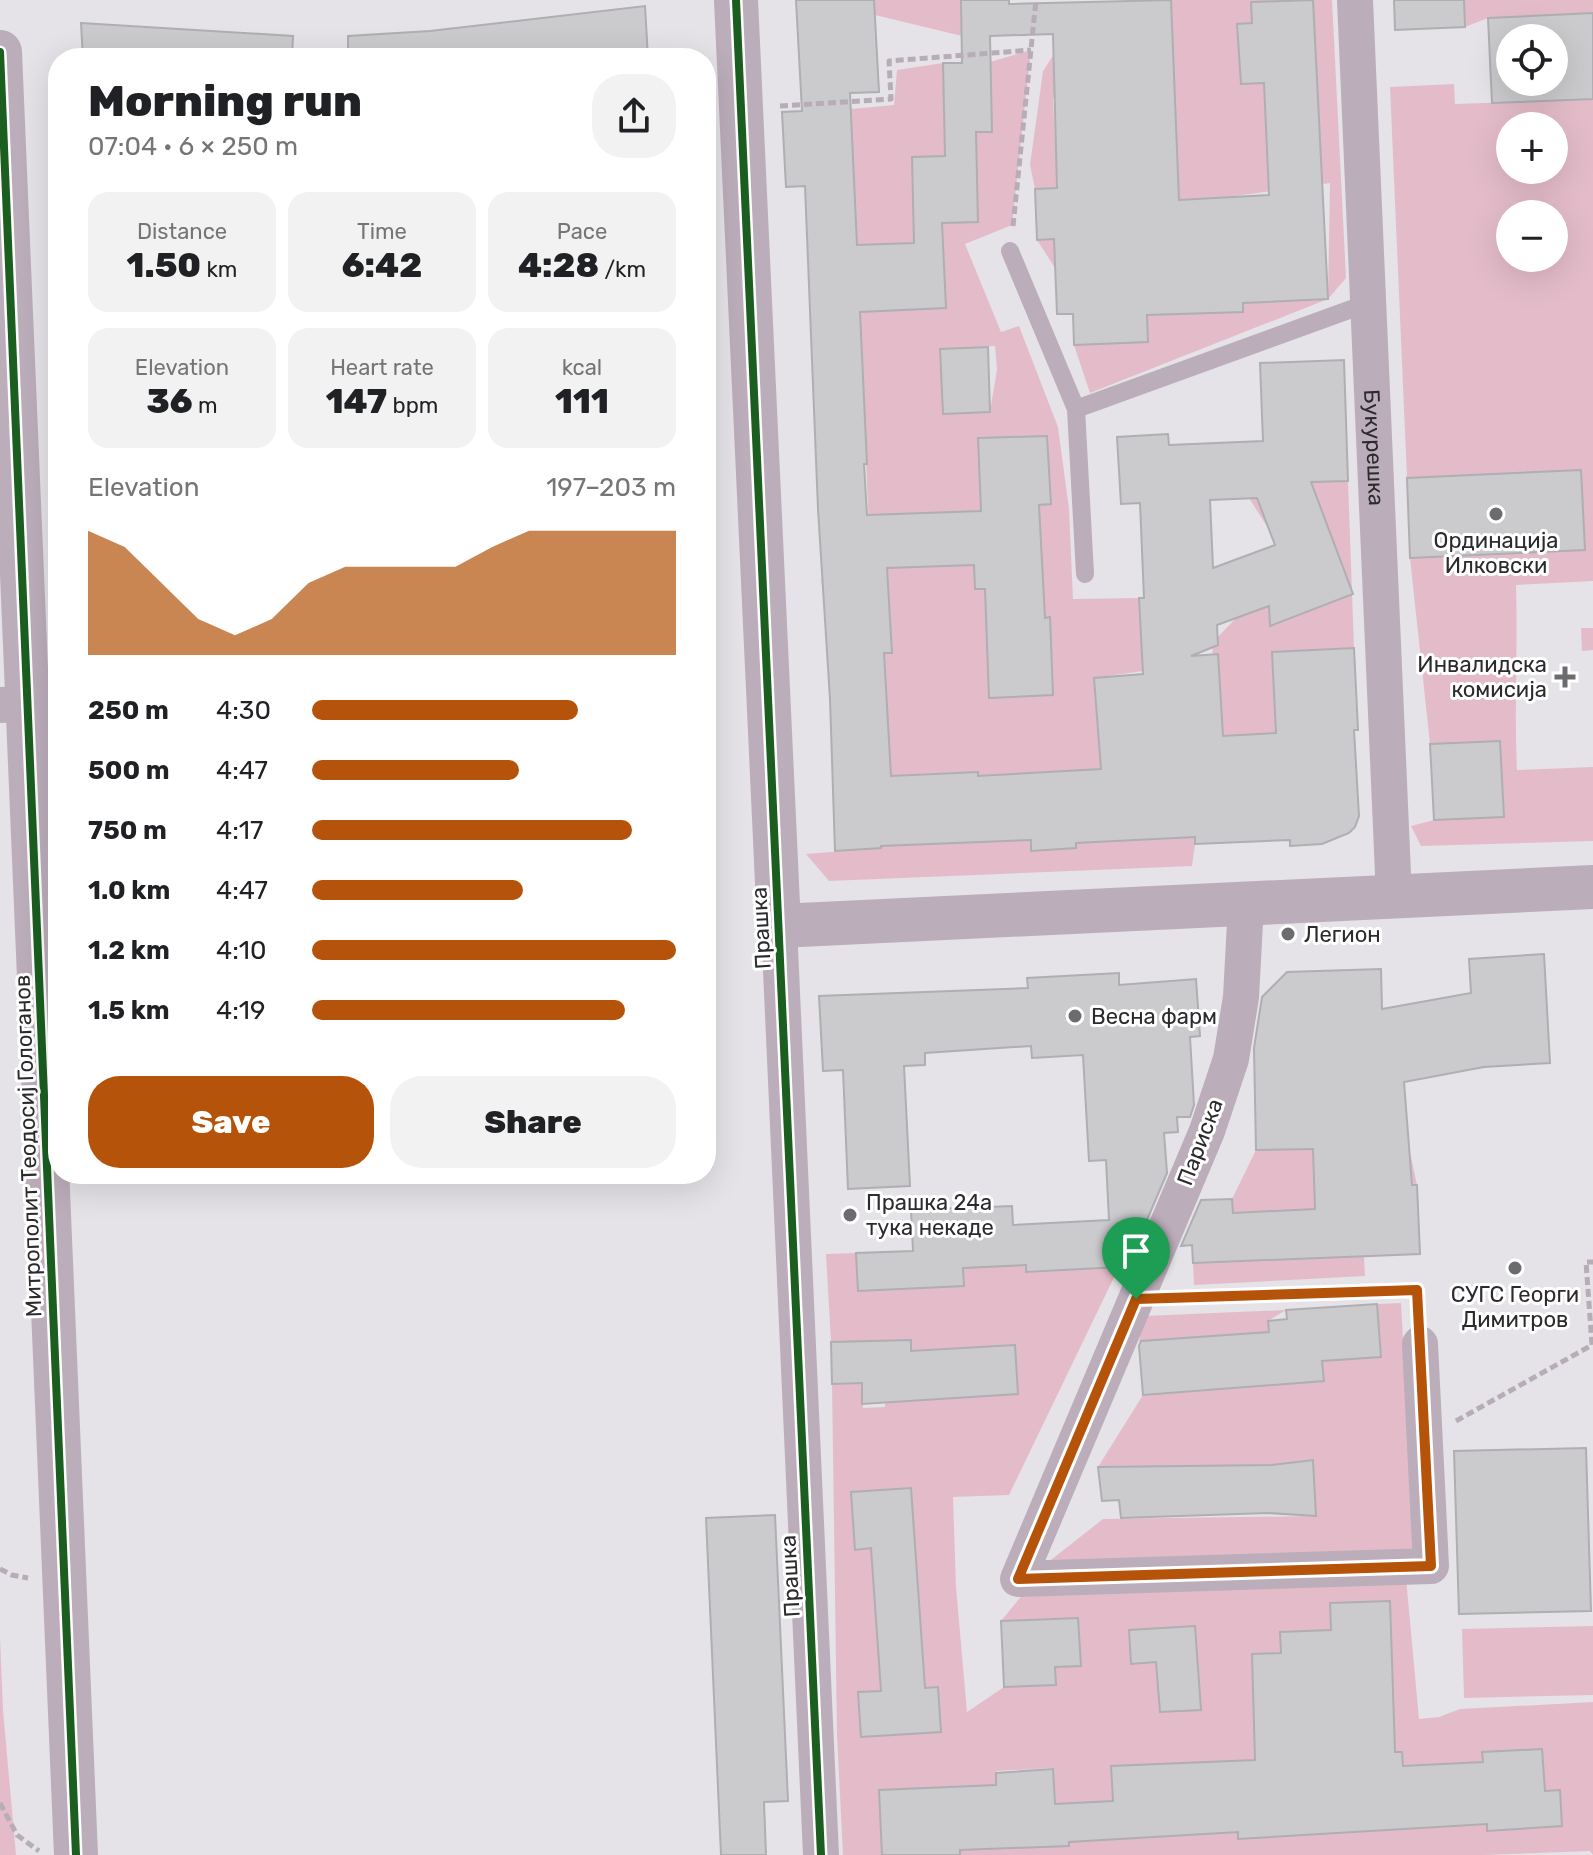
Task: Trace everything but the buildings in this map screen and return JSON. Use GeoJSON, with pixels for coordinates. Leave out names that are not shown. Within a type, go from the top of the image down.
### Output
{"type":"FeatureCollection","features":[{"type":"Feature","properties":{"kind":"street","name":"Прашка"},"geometry":{"type":"LineString","coordinates":[[736,0],[821,1855]]}},
{"type":"Feature","properties":{"kind":"street","name":"Букурешка"},"geometry":{"type":"LineString","coordinates":[[1355,0],[1394,897]]}},
{"type":"Feature","properties":{"kind":"street","name":"Митрополит Теодосиј Гологанов"},"geometry":{"type":"LineString","coordinates":[[0,52],[14,704],[62,1854]]}},
{"type":"Feature","properties":{"kind":"street"},"geometry":{"type":"LineString","coordinates":[[779,926],[1593,887]]}},
{"type":"Feature","properties":{"kind":"street","name":"Париска"},"geometry":{"type":"LineString","coordinates":[[1246,904],[1241,997],[1231,1059],[1207,1131],[1018,1579],[1431,1566],[1420,1344]]}},
{"type":"Feature","properties":{"kind":"lane"},"geometry":{"type":"LineString","coordinates":[[1010,251],[1076,409],[1085,574]]}},
{"type":"Feature","properties":{"kind":"lane"},"geometry":{"type":"LineString","coordinates":[[1076,409],[1368,303]]}},
{"type":"Feature","properties":{"kind":"path"},"geometry":{"type":"LineString","coordinates":[[1010,251],[1036,0]]}},
{"type":"Feature","properties":{"kind":"path"},"geometry":{"type":"LineString","coordinates":[[741,109],[891,99],[889,61],[1031,50]]}},
{"type":"Feature","properties":{"kind":"path"},"geometry":{"type":"LineString","coordinates":[[1445,1427],[1592,1345],[1586,1262],[1593,1262]]}},
{"type":"Feature","properties":{"kind":"path"},"geometry":{"type":"LineString","coordinates":[[1136,1299],[1417,1290],[1420,1344]]}},
{"type":"Feature","properties":{"kind":"path"},"geometry":{"type":"LineString","coordinates":[[0,1803],[17,1835],[37,1851],[62,1854]]}},
{"type":"Feature","properties":{"kind":"shaded area"},"geometry":{"type":"Polygon","coordinates":[[[853,0],[961,0],[962,36],[875,15],[853,0]]]}},
{"type":"Feature","properties":{"kind":"shaded area"},"geometry":{"type":"Polygon","coordinates":[[[1171,0],[1294,0],[1251,3],[1252,23],[1237,25],[1241,84],[1316,80],[1313,0],[1332,0],[1346,278],[1328,299],[1090,393],[1074,345],[1145,264],[1055,268],[1037,240],[1090,238],[1088,187],[1035,189],[1030,165],[1043,71],[1054,54],[1106,52],[1174,70],[1171,0]],[[1109,96],[1053,98],[1056,162],[1111,160],[1109,96]],[[1330,183],[1228,197],[1229,229],[1173,238],[1175,314],[1243,312],[1242,282],[1271,301],[1328,298],[1330,183]]]}},
{"type":"Feature","properties":{"kind":"shaded area"},"geometry":{"type":"Polygon","coordinates":[[[1464,0],[1593,0],[1593,13],[1488,18],[1465,27],[1464,0]]]}},
{"type":"Feature","properties":{"kind":"shaded area"},"geometry":{"type":"Polygon","coordinates":[[[1031,50],[1012,225],[965,244],[1001,332],[1019,326],[1058,427],[1069,509],[1073,599],[1139,598],[1143,671],[1094,678],[1098,729],[1146,725],[1213,661],[1212,643],[1236,618],[1283,601],[1321,512],[1270,531],[1249,498],[1264,484],[1348,481],[1354,648],[1272,652],[1276,734],[1190,738],[1195,844],[1192,866],[829,881],[806,854],[881,848],[878,798],[886,696],[829,699],[828,656],[891,653],[825,603],[821,579],[871,576],[851,109],[894,105],[897,70],[943,63],[944,133],[992,132],[990,62],[1031,50]],[[976,155],[914,224],[978,222],[976,155]],[[943,242],[889,245],[892,311],[946,308],[943,242]],[[995,346],[940,349],[943,414],[990,411],[997,370],[995,346]],[[1047,436],[978,439],[981,507],[1051,504],[1047,436]],[[973,535],[975,589],[1043,586],[973,535]],[[1049,618],[986,621],[989,697],[1053,695],[1049,618]],[[977,772],[918,774],[922,844],[980,829],[977,772]],[[1031,839],[1031,851],[1076,848],[1031,839]]]}},
{"type":"Feature","properties":{"kind":"shaded area"},"geometry":{"type":"Polygon","coordinates":[[[1454,84],[1455,104],[1593,99],[1593,581],[1516,585],[1516,724],[1517,770],[1593,767],[1593,841],[1421,846],[1411,826],[1434,820],[1504,816],[1500,741],[1430,744],[1410,558],[1585,550],[1580,470],[1407,478],[1390,87],[1454,84]]]}},
{"type":"Feature","properties":{"kind":"shaded area"},"geometry":{"type":"Polygon","coordinates":[[[1581,628],[1593,628],[1593,650],[1582,651],[1581,628]]]}},
{"type":"Feature","properties":{"kind":"shaded area"},"geometry":{"type":"Polygon","coordinates":[[[1408,1143],[1417,1185],[1315,1189],[1315,1209],[1233,1213],[1232,1199],[1256,1150],[1408,1143]]]}},
{"type":"Feature","properties":{"kind":"shaded area"},"geometry":{"type":"Polygon","coordinates":[[[1014,1244],[1027,1272],[1119,1267],[1009,1495],[953,1497],[956,1587],[967,1712],[1004,1687],[1056,1684],[1055,1667],[1080,1666],[1078,1618],[1001,1621],[1023,1594],[1405,1567],[1419,1719],[1439,1717],[1460,1709],[1593,1702],[1593,1855],[1590,1851],[1484,1855],[843,1855],[837,1736],[832,1384],[862,1383],[863,1408],[885,1407],[885,1383],[910,1340],[831,1342],[826,1254],[856,1253],[858,1290],[964,1286],[963,1268],[1014,1244]],[[1015,1345],[931,1350],[933,1399],[1018,1394],[1015,1345]],[[911,1488],[851,1492],[855,1549],[871,1548],[881,1691],[858,1692],[941,1732],[938,1687],[925,1688],[911,1488]],[[1389,1601],[1331,1603],[1331,1630],[1281,1632],[1281,1653],[1253,1654],[1255,1727],[1394,1722],[1389,1601]],[[1195,1626],[1129,1630],[1132,1663],[1156,1662],[1160,1712],[1200,1710],[1195,1626]],[[1542,1749],[1482,1753],[1487,1831],[1562,1826],[1560,1791],[1545,1791],[1542,1749]],[[1402,1752],[1341,1755],[1403,1766],[1402,1752]],[[1198,1762],[1111,1766],[1115,1838],[1202,1834],[1198,1762]],[[1052,1768],[996,1771],[999,1848],[1069,1845],[1067,1804],[1055,1804],[1052,1768]],[[1235,1789],[1238,1838],[1320,1834],[1235,1789]]]}},
{"type":"Feature","properties":{"kind":"shaded area"},"geometry":{"type":"Polygon","coordinates":[[[1364,1256],[1365,1276],[1194,1285],[1193,1263],[1364,1256]]]}},
{"type":"Feature","properties":{"kind":"shaded area"},"geometry":{"type":"Polygon","coordinates":[[[1401,1303],[1415,1551],[1047,1563],[1103,1519],[1316,1516],[1313,1460],[1272,1465],[1098,1467],[1143,1395],[1323,1381],[1322,1361],[1380,1357],[1377,1304],[1401,1303]]]}},
{"type":"Feature","properties":{"kind":"shaded area"},"geometry":{"type":"Polygon","coordinates":[[[1286,1310],[1268,1321],[1269,1332],[1139,1341],[1144,1316],[1286,1310]]]}},
{"type":"Feature","properties":{"kind":"shaded area"},"geometry":{"type":"Polygon","coordinates":[[[1593,1626],[1593,1695],[1464,1698],[1462,1629],[1593,1626]]]}},
{"type":"Feature","properties":{"kind":"shaded area"},"geometry":{"type":"Polygon","coordinates":[[[0,1636],[3,1710],[16,1855],[0,1855],[0,1636]]]}},
{"type":"Feature","properties":{"kind":"cycle path"},"geometry":{"type":"LineString","coordinates":[[736,0],[821,1855]]}},
{"type":"Feature","properties":{"kind":"cycle path"},"geometry":{"type":"LineString","coordinates":[[0,52],[76,1855]]}},
{"type":"Feature","properties":{"kind":"place","name":"Ординација Илковски"},"geometry":{"type":"Point","coordinates":[1496,514]}},
{"type":"Feature","properties":{"kind":"place","name":"Инвалидска комисија"},"geometry":{"type":"Point","coordinates":[1565,677]}},
{"type":"Feature","properties":{"kind":"place","name":"Легион"},"geometry":{"type":"Point","coordinates":[1288,934]}},
{"type":"Feature","properties":{"kind":"place","name":"Весна фарм"},"geometry":{"type":"Point","coordinates":[1075,1016]}},
{"type":"Feature","properties":{"kind":"place","name":"Прашка 24а тука некаде"},"geometry":{"type":"Point","coordinates":[850,1215]}},
{"type":"Feature","properties":{"kind":"place","name":"СУГС Георги Димитров"},"geometry":{"type":"Point","coordinates":[1515,1268]}},
{"type":"Feature","properties":{"kind":"route"},"geometry":{"type":"LineString","coordinates":[[1417,1290],[1431,1566],[1018,1579],[1136,1299],[1417,1290]]}}]}
